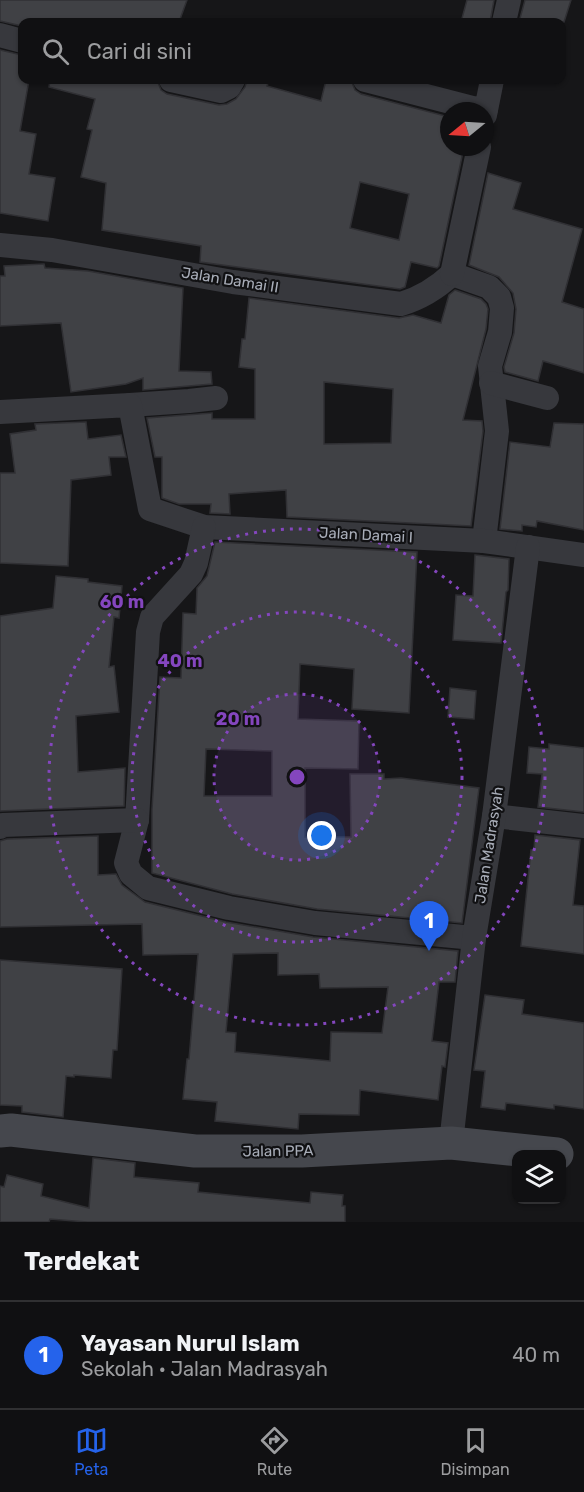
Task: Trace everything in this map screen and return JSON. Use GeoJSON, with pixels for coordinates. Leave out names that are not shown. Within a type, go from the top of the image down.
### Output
{"type":"FeatureCollection","features":[{"type":"Feature","properties":{"kind":"street"},"geometry":{"type":"LineString","coordinates":[[505,18],[509,0]]}},
{"type":"Feature","properties":{"kind":"street"},"geometry":{"type":"LineString","coordinates":[[0,35],[18,40]]}},
{"type":"Feature","properties":{"kind":"street"},"geometry":{"type":"LineString","coordinates":[[189,84],[221,91],[230,84]]}},
{"type":"Feature","properties":{"kind":"street"},"geometry":{"type":"LineString","coordinates":[[380,84],[450,102]]}},
{"type":"Feature","properties":{"kind":"street"},"geometry":{"type":"LineString","coordinates":[[488,102],[491,84]]}},
{"type":"Feature","properties":{"kind":"street"},"geometry":{"type":"LineString","coordinates":[[476,156],[452,274],[489,286],[499,297],[502,308],[500,332],[490,366],[497,431],[484,541]]}},
{"type":"Feature","properties":{"kind":"street","name":"Jalan Damai II"},"geometry":{"type":"LineString","coordinates":[[0,245],[52,250],[233,282],[400,304],[419,298],[443,283],[452,274]]}},
{"type":"Feature","properties":{"kind":"street"},"geometry":{"type":"LineString","coordinates":[[491,383],[547,398]]}},
{"type":"Feature","properties":{"kind":"street"},"geometry":{"type":"LineString","coordinates":[[0,412],[216,398]]}},
{"type":"Feature","properties":{"kind":"street","name":"Jalan Damai I"},"geometry":{"type":"LineString","coordinates":[[130,405],[150,509],[204,527],[484,541],[584,555]]}},
{"type":"Feature","properties":{"kind":"street"},"geometry":{"type":"LineString","coordinates":[[204,527],[198,556],[191,574],[152,617],[148,632],[137,819],[126,862],[131,874],[147,888],[229,908],[315,923],[474,938]]}},
{"type":"Feature","properties":{"kind":"street","name":"Jalan Madrasyah"},"geometry":{"type":"LineString","coordinates":[[451,1143],[474,938],[494,816],[528,547]]}},
{"type":"Feature","properties":{"kind":"street"},"geometry":{"type":"LineString","coordinates":[[494,816],[584,826]]}},
{"type":"Feature","properties":{"kind":"street"},"geometry":{"type":"LineString","coordinates":[[0,827],[31,823],[137,819]]}},
{"type":"Feature","properties":{"kind":"street","name":"Jalan PPA"},"geometry":{"type":"LineString","coordinates":[[0,1131],[11,1130],[195,1151],[302,1151],[451,1143],[513,1150]]}},
{"type":"Feature","properties":{"kind":"street"},"geometry":{"type":"LineString","coordinates":[[566,1156],[584,1158]]}},
{"type":"Feature","properties":{"kind":"building"},"geometry":{"type":"Polygon","coordinates":[[[0,0],[187,0],[180,18],[18,18],[18,25],[0,21],[0,0]]]}},
{"type":"Feature","properties":{"kind":"building"},"geometry":{"type":"Polygon","coordinates":[[[467,0],[494,0],[491,18],[462,18],[467,0]]]}},
{"type":"Feature","properties":{"kind":"building"},"geometry":{"type":"Polygon","coordinates":[[[525,0],[571,0],[565,18],[520,18],[525,0]]]}},
{"type":"Feature","properties":{"kind":"building"},"geometry":{"type":"Polygon","coordinates":[[[0,50],[18,54],[18,84],[28,84],[20,131],[36,134],[29,174],[55,178],[48,221],[0,213],[0,50]]]}},
{"type":"Feature","properties":{"kind":"building"},"geometry":{"type":"Polygon","coordinates":[[[49,84],[159,84],[161,90],[167,94],[219,105],[236,99],[246,84],[268,84],[267,86],[321,101],[325,84],[353,84],[355,90],[361,94],[440,115],[440,156],[462,156],[439,266],[437,268],[411,262],[405,287],[400,289],[200,262],[201,246],[102,230],[106,183],[81,177],[92,130],[87,129],[95,99],[49,87],[49,84]],[[360,182],[350,228],[399,240],[409,194],[360,182]]]}},
{"type":"Feature","properties":{"kind":"building"},"geometry":{"type":"Polygon","coordinates":[[[488,173],[521,183],[513,209],[582,229],[562,302],[584,309],[584,373],[543,361],[538,381],[505,372],[504,367],[514,333],[516,309],[513,293],[499,277],[469,265],[488,173]]]}},
{"type":"Feature","properties":{"kind":"building"},"geometry":{"type":"Polygon","coordinates":[[[44,264],[45,268],[88,271],[183,288],[179,371],[211,372],[212,384],[143,390],[143,378],[126,384],[71,392],[61,323],[0,326],[0,276],[5,276],[4,266],[44,264]]]}},
{"type":"Feature","properties":{"kind":"building"},"geometry":{"type":"Polygon","coordinates":[[[455,290],[481,299],[488,309],[486,329],[463,420],[482,421],[483,431],[471,526],[287,517],[286,490],[229,494],[230,514],[210,513],[211,504],[179,504],[162,498],[162,457],[155,457],[147,418],[212,413],[212,419],[255,419],[255,369],[239,367],[242,339],[245,339],[249,298],[399,318],[413,315],[441,323],[449,295],[455,290]],[[324,382],[324,444],[391,443],[393,389],[324,382]]]}},
{"type":"Feature","properties":{"kind":"building"},"geometry":{"type":"Polygon","coordinates":[[[86,422],[88,439],[121,435],[126,457],[109,457],[111,475],[71,480],[68,566],[0,563],[0,473],[15,473],[10,434],[36,430],[35,424],[86,422]]]}},
{"type":"Feature","properties":{"kind":"building"},"geometry":{"type":"Polygon","coordinates":[[[554,423],[584,424],[584,530],[537,521],[536,527],[522,525],[522,531],[500,529],[510,442],[550,447],[554,423]]]}},
{"type":"Feature","properties":{"kind":"building"},"geometry":{"type":"Polygon","coordinates":[[[215,542],[417,552],[409,713],[352,709],[354,669],[300,664],[298,719],[359,721],[358,769],[305,768],[305,837],[351,837],[350,774],[384,774],[384,779],[401,778],[479,788],[462,923],[317,909],[232,894],[152,873],[152,809],[160,677],[181,678],[183,613],[196,614],[197,588],[207,576],[215,542]],[[206,749],[204,796],[272,796],[272,751],[206,749]]]}},
{"type":"Feature","properties":{"kind":"building"},"geometry":{"type":"Polygon","coordinates":[[[475,555],[509,559],[508,590],[501,643],[453,640],[456,595],[473,596],[475,555]]]}},
{"type":"Feature","properties":{"kind":"building"},"geometry":{"type":"Polygon","coordinates":[[[56,576],[88,579],[88,582],[122,586],[119,618],[114,617],[109,667],[114,666],[119,712],[76,716],[78,772],[125,768],[124,806],[0,811],[0,616],[53,608],[56,576]]]}},
{"type":"Feature","properties":{"kind":"building"},"geometry":{"type":"Polygon","coordinates":[[[450,688],[476,691],[474,719],[448,717],[450,688]]]}},
{"type":"Feature","properties":{"kind":"building"},"geometry":{"type":"Polygon","coordinates":[[[549,744],[584,748],[584,812],[538,807],[542,774],[527,773],[529,747],[549,749],[549,744]]]}},
{"type":"Feature","properties":{"kind":"building"},"geometry":{"type":"Polygon","coordinates":[[[535,835],[580,840],[573,905],[584,906],[584,954],[521,946],[531,850],[534,850],[535,835]]]}},
{"type":"Feature","properties":{"kind":"building"},"geometry":{"type":"Polygon","coordinates":[[[98,836],[98,875],[116,874],[122,885],[145,902],[226,922],[313,937],[458,951],[455,982],[439,982],[432,1041],[448,1043],[445,1067],[442,1066],[438,1100],[360,1090],[359,1115],[299,1114],[298,1129],[215,1121],[217,1102],[183,1099],[187,1059],[189,1059],[198,954],[143,955],[142,924],[0,927],[0,841],[98,836]],[[278,953],[233,954],[226,1032],[236,1033],[235,1052],[330,1061],[331,1032],[382,1033],[388,987],[320,988],[319,974],[278,975],[278,953]]]}},
{"type":"Feature","properties":{"kind":"building"},"geometry":{"type":"Polygon","coordinates":[[[0,960],[122,969],[117,1050],[113,1050],[111,1078],[66,1076],[63,1117],[22,1112],[22,1106],[0,1105],[0,960]]]}},
{"type":"Feature","properties":{"kind":"building"},"geometry":{"type":"Polygon","coordinates":[[[485,995],[524,1000],[522,1014],[584,1023],[584,1109],[554,1105],[554,1109],[506,1103],[505,1110],[481,1107],[485,1071],[474,1070],[485,995]]]}},
{"type":"Feature","properties":{"kind":"building"},"geometry":{"type":"Polygon","coordinates":[[[93,1158],[135,1163],[134,1177],[199,1183],[198,1192],[310,1203],[311,1192],[343,1195],[342,1206],[345,1206],[345,1222],[87,1222],[50,1219],[49,1222],[0,1222],[0,1186],[4,1187],[7,1175],[43,1184],[41,1196],[89,1208],[93,1158]]]}},
{"type":"Feature","properties":{"kind":"place","name":"Yayasan Nurul Islam"},"geometry":{"type":"Point","coordinates":[429,951]}}]}
